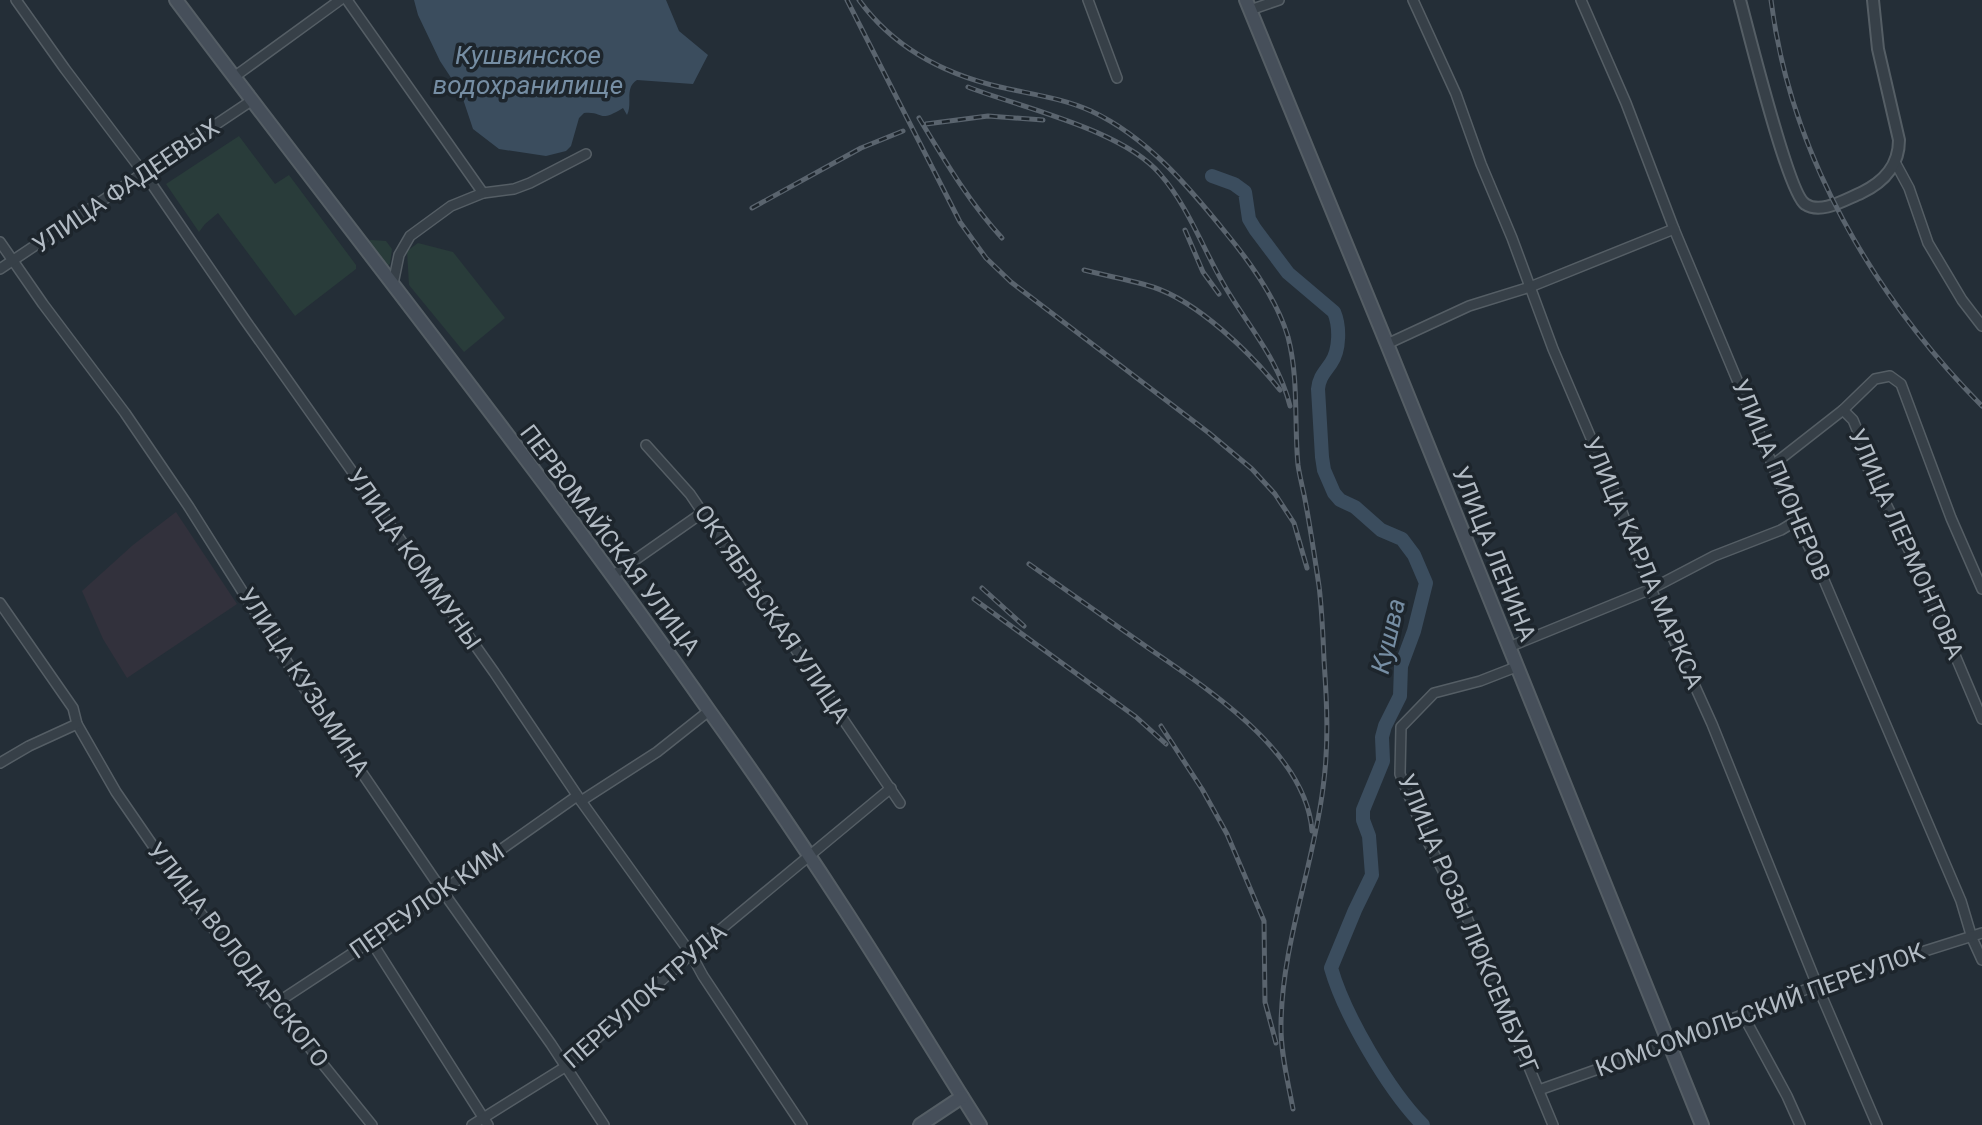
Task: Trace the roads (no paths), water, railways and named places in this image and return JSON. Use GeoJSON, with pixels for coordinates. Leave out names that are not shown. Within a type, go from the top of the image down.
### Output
{"type":"FeatureCollection","features":[{"type":"Feature","properties":{"kind":"main road","name":"ПЕРВОМАЙСКАЯ УЛИЦА"},"geometry":{"type":"LineString","coordinates":[[176,0],[393,284],[710,710],[809,856],[980,1125]]}},
{"type":"Feature","properties":{"kind":"main road","name":"УЛИЦА ЛЕНИНА"},"geometry":{"type":"LineString","coordinates":[[1248,5],[1702,1125]]}},
{"type":"Feature","properties":{"kind":"main road"},"geometry":{"type":"LineString","coordinates":[[920,1125],[962,1097]]}},
{"type":"Feature","properties":{"kind":"street","name":"УЛИЦА КОММУНЫ"},"geometry":{"type":"LineString","coordinates":[[16,0],[144,174],[494,672],[579,798],[691,954],[802,1125]]}},
{"type":"Feature","properties":{"kind":"street"},"geometry":{"type":"LineString","coordinates":[[234,77],[340,0]]}},
{"type":"Feature","properties":{"kind":"street"},"geometry":{"type":"LineString","coordinates":[[346,0],[483,193]]}},
{"type":"Feature","properties":{"kind":"street"},"geometry":{"type":"LineString","coordinates":[[1088,0],[1117,78]]}},
{"type":"Feature","properties":{"kind":"street"},"geometry":{"type":"LineString","coordinates":[[1248,5],[1279,0]]}},
{"type":"Feature","properties":{"kind":"street","name":"УЛИЦА КАРЛА МАРКСА"},"geometry":{"type":"LineString","coordinates":[[1413,0],[1456,94],[1553,349],[1619,504],[1651,589],[1712,724],[1877,1125]]}},
{"type":"Feature","properties":{"kind":"street","name":"УЛИЦА ПИОНЕРОВ"},"geometry":{"type":"LineString","coordinates":[[1581,0],[1626,103],[1674,229],[1796,521],[1815,559],[1951,878],[1982,960]]}},
{"type":"Feature","properties":{"kind":"street"},"geometry":{"type":"LineString","coordinates":[[1740,0],[1797,195],[1804,204],[1824,208],[1863,191],[1889,173],[1899,152],[1899,140],[1878,49],[1873,0]]}},
{"type":"Feature","properties":{"kind":"street","name":"УЛИЦА ФАДЕЕВЫХ"},"geometry":{"type":"LineString","coordinates":[[0,269],[251,101]]}},
{"type":"Feature","properties":{"kind":"street"},"geometry":{"type":"LineString","coordinates":[[393,284],[399,255],[410,236],[451,206],[483,193],[514,189],[586,154]]}},
{"type":"Feature","properties":{"kind":"street"},"geometry":{"type":"LineString","coordinates":[[1895,162],[1909,188],[1928,243],[1962,300],[1982,326]]}},
{"type":"Feature","properties":{"kind":"street"},"geometry":{"type":"LineString","coordinates":[[1387,344],[1469,306],[1530,287],[1674,229]]}},
{"type":"Feature","properties":{"kind":"street","name":"УЛИЦА КУЗЬМИНА"},"geometry":{"type":"LineString","coordinates":[[0,242],[125,413],[189,507],[294,673],[441,889],[551,1044],[604,1125]]}},
{"type":"Feature","properties":{"kind":"street"},"geometry":{"type":"LineString","coordinates":[[1774,464],[1843,410],[1875,379],[1890,376],[1901,384],[1951,518],[1982,589]]}},
{"type":"Feature","properties":{"kind":"street","name":"УЛИЦА ЛЕРМОНТОВА"},"geometry":{"type":"LineString","coordinates":[[1843,410],[1858,432],[1867,466],[1919,570],[1982,719]]}},
{"type":"Feature","properties":{"kind":"street","name":"ОКТЯБРЬСКАЯ УЛИЦА"},"geometry":{"type":"LineString","coordinates":[[646,445],[691,494],[900,803]]}},
{"type":"Feature","properties":{"kind":"street"},"geometry":{"type":"LineString","coordinates":[[612,576],[702,513]]}},
{"type":"Feature","properties":{"kind":"street"},"geometry":{"type":"LineString","coordinates":[[1509,647],[1651,589],[1714,556],[1781,530],[1796,521]]}},
{"type":"Feature","properties":{"kind":"street","name":"УЛИЦА ВОЛОДАРСКОГО"},"geometry":{"type":"LineString","coordinates":[[0,603],[73,708],[77,724],[116,792],[191,901],[372,1125]]}},
{"type":"Feature","properties":{"kind":"street","name":"УЛИЦА РОЗЫ ЛЮКСЕМБУРГ"},"geometry":{"type":"LineString","coordinates":[[1516,667],[1480,681],[1434,693],[1401,727],[1400,774],[1427,842],[1465,913],[1553,1125]]}},
{"type":"Feature","properties":{"kind":"street","name":"ПЕРЕУЛОК КИМ"},"geometry":{"type":"LineString","coordinates":[[275,1004],[371,941],[441,889],[579,798],[657,752],[710,710]]}},
{"type":"Feature","properties":{"kind":"street"},"geometry":{"type":"LineString","coordinates":[[0,763],[77,724]]}},
{"type":"Feature","properties":{"kind":"street","name":"ПЕРЕУЛОК ТРУДА"},"geometry":{"type":"LineString","coordinates":[[472,1125],[485,1121],[565,1067],[691,954],[891,789]]}},
{"type":"Feature","properties":{"kind":"street","name":"КОМСОМОЛЬСКИЙ ПЕРЕУЛОК"},"geometry":{"type":"LineString","coordinates":[[1539,1090],[1669,1044],[1818,985],[1982,933]]}},
{"type":"Feature","properties":{"kind":"street"},"geometry":{"type":"LineString","coordinates":[[371,941],[485,1121]]}},
{"type":"Feature","properties":{"kind":"street"},"geometry":{"type":"LineString","coordinates":[[1743,1015],[1800,1125]]}},
{"type":"Feature","properties":{"kind":"water","name":"Кушвинское водохранилище"},"geometry":{"type":"Polygon","coordinates":[[[414,0],[666,0],[679,31],[708,55],[693,84],[637,80],[631,87],[627,115],[623,108],[605,116],[584,113],[579,118],[571,146],[566,151],[546,156],[499,149],[473,129],[461,93],[440,61],[418,15],[414,0]]]}},
{"type":"Feature","properties":{"kind":"waterway","name":"Кушва"},"geometry":{"type":"LineString","coordinates":[[1212,176],[1234,184],[1245,192],[1249,219],[1255,229],[1288,273],[1334,312],[1338,331],[1336,352],[1321,378],[1318,389],[1324,470],[1340,500],[1355,507],[1381,530],[1402,539],[1414,555],[1426,583],[1414,631],[1401,666],[1400,696],[1382,737],[1383,761],[1363,810],[1363,820],[1369,836],[1372,875],[1331,968],[1346,1007],[1369,1051],[1396,1093],[1423,1125]]}},
{"type":"Feature","properties":{"kind":"railway"},"geometry":{"type":"LineString","coordinates":[[847,0],[960,222],[986,258],[1011,282],[1252,469],[1275,494],[1294,523],[1307,568]]}},
{"type":"Feature","properties":{"kind":"railway"},"geometry":{"type":"LineString","coordinates":[[859,0],[888,32],[904,45],[940,66],[979,81],[1080,107],[1130,134],[1165,164],[1226,233],[1262,282],[1283,323],[1294,369],[1298,465],[1320,595],[1327,724],[1325,772],[1318,818],[1282,997],[1282,1048],[1293,1109]]}},
{"type":"Feature","properties":{"kind":"railway"},"geometry":{"type":"LineString","coordinates":[[1771,0],[1781,57],[1797,113],[1843,220],[1906,318],[1982,406]]}},
{"type":"Feature","properties":{"kind":"railway"},"geometry":{"type":"LineString","coordinates":[[968,87],[1097,133],[1143,158],[1160,174],[1188,215],[1227,290],[1263,345],[1279,374],[1290,406]]}},
{"type":"Feature","properties":{"kind":"railway"},"geometry":{"type":"LineString","coordinates":[[926,124],[988,116],[1043,120]]}},
{"type":"Feature","properties":{"kind":"railway"},"geometry":{"type":"LineString","coordinates":[[919,118],[968,196],[1002,238]]}},
{"type":"Feature","properties":{"kind":"railway"},"geometry":{"type":"LineString","coordinates":[[752,208],[861,148],[903,131]]}},
{"type":"Feature","properties":{"kind":"railway"},"geometry":{"type":"LineString","coordinates":[[1185,230],[1203,272],[1219,294]]}},
{"type":"Feature","properties":{"kind":"railway"},"geometry":{"type":"LineString","coordinates":[[1084,270],[1153,287],[1188,304],[1239,345],[1280,390]]}},
{"type":"Feature","properties":{"kind":"railway"},"geometry":{"type":"LineString","coordinates":[[1029,564],[1195,680],[1248,723],[1292,774],[1306,801],[1312,831]]}},
{"type":"Feature","properties":{"kind":"railway"},"geometry":{"type":"LineString","coordinates":[[982,588],[1024,626]]}},
{"type":"Feature","properties":{"kind":"railway"},"geometry":{"type":"LineString","coordinates":[[974,599],[1136,717],[1166,744]]}},
{"type":"Feature","properties":{"kind":"railway"},"geometry":{"type":"LineString","coordinates":[[1161,726],[1202,789],[1227,834],[1264,921],[1265,1002],[1276,1043]]}}]}
